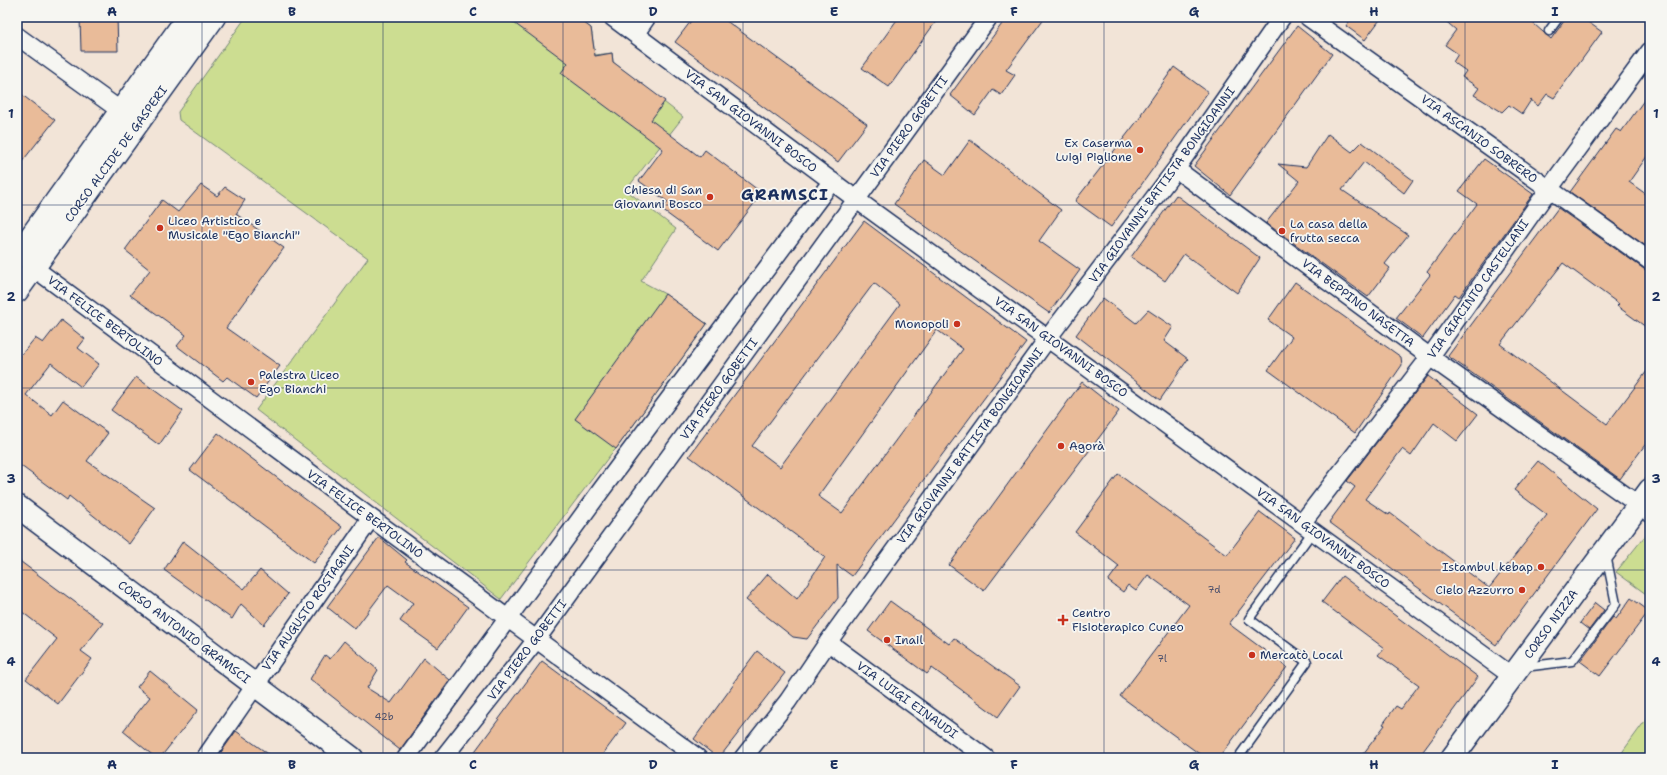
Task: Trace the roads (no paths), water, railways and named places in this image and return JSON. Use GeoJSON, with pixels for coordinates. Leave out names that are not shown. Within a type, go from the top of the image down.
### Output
{"type":"FeatureCollection","features":[{"type":"Feature","properties":{"kind":"main road","name":"CORSO ALCIDE DE GASPERI"},"geometry":{"type":"LineString","coordinates":[[17,291],[25,262],[121,111],[188,17]]}},
{"type":"Feature","properties":{"kind":"main road","name":"CORSO ALCIDE DE GASPERI"},"geometry":{"type":"LineString","coordinates":[[25,262],[214,17]]}},
{"type":"Feature","properties":{"kind":"main road","name":"CORSO NIZZA"},"geometry":{"type":"LineString","coordinates":[[1452,758],[1605,551],[1646,503]]}},
{"type":"Feature","properties":{"kind":"main road","name":"CORSO ANTONIO GRAMSCI"},"geometry":{"type":"LineString","coordinates":[[17,506],[352,758]]}},
{"type":"Feature","properties":{"kind":"street","name":"VIA SAN GIOVANNI BOSCO"},"geometry":{"type":"LineString","coordinates":[[612,17],[856,200],[1307,527],[1516,672]]}},
{"type":"Feature","properties":{"kind":"street"},"geometry":{"type":"LineString","coordinates":[[635,34],[647,17]]}},
{"type":"Feature","properties":{"kind":"street","name":"VIA PIERO GOBETTI"},"geometry":{"type":"LineString","coordinates":[[443,758],[536,640],[989,17]]}},
{"type":"Feature","properties":{"kind":"street","name":"VIA GIOVANNI BATTISTA BONGIOANNI"},"geometry":{"type":"LineString","coordinates":[[743,758],[788,701],[828,642],[1048,338],[1176,169],[1282,17]]}},
{"type":"Feature","properties":{"kind":"street","name":"VIA ASCANIO SOBRERO"},"geometry":{"type":"LineString","coordinates":[[1308,17],[1650,261]]}},
{"type":"Feature","properties":{"kind":"street"},"geometry":{"type":"LineString","coordinates":[[17,36],[121,111]]}},
{"type":"Feature","properties":{"kind":"street","name":"VIA GIACINTO CASTELLANI"},"geometry":{"type":"LineString","coordinates":[[1307,527],[1549,189],[1650,52]]}},
{"type":"Feature","properties":{"kind":"street","name":"VIA BEPPINO NASETTA"},"geometry":{"type":"LineString","coordinates":[[1176,169],[1430,357],[1646,503]]}},
{"type":"Feature","properties":{"kind":"street"},"geometry":{"type":"LineString","coordinates":[[406,758],[507,618],[832,181]]}},
{"type":"Feature","properties":{"kind":"street","name":"VIA FELICE BERTOLINO"},"geometry":{"type":"LineString","coordinates":[[25,262],[698,758]]}},
{"type":"Feature","properties":{"kind":"street","name":"VIA AUGUSTO ROSTAGNI"},"geometry":{"type":"LineString","coordinates":[[205,758],[254,685],[371,518]]}},
{"type":"Feature","properties":{"kind":"street","name":"VIA LUIGI EINAUDI"},"geometry":{"type":"LineString","coordinates":[[828,642],[986,758]]}},
{"type":"Feature","properties":{"kind":"lane"},"geometry":{"type":"LineString","coordinates":[[1549,31],[1559,17]]}},
{"type":"Feature","properties":{"kind":"lane"},"geometry":{"type":"LineString","coordinates":[[1238,758],[1306,662],[1249,619],[1307,527]]}},
{"type":"Feature","properties":{"kind":"lane"},"geometry":{"type":"LineString","coordinates":[[1516,672],[1572,661],[1616,604],[1605,551]]}},
{"type":"Feature","properties":{"kind":"place","name":"Ex Caserma Luigi Piglione"},"geometry":{"type":"Point","coordinates":[1140,150]}},
{"type":"Feature","properties":{"kind":"place","name":"Chiesa di San Giovanni Bosco"},"geometry":{"type":"Point","coordinates":[710,197]}},
{"type":"Feature","properties":{"kind":"place","name":"Liceo Artistico e Musicale \"Ego Bianchi\""},"geometry":{"type":"Point","coordinates":[160,228]}},
{"type":"Feature","properties":{"kind":"place","name":"La casa della frutta secca"},"geometry":{"type":"Point","coordinates":[1282,231]}},
{"type":"Feature","properties":{"kind":"place","name":"Monopoli"},"geometry":{"type":"Point","coordinates":[957,324]}},
{"type":"Feature","properties":{"kind":"place","name":"Palestra Liceo Ego Bianchi"},"geometry":{"type":"Point","coordinates":[251,382]}},
{"type":"Feature","properties":{"kind":"place","name":"Agorà"},"geometry":{"type":"Point","coordinates":[1061,446]}},
{"type":"Feature","properties":{"kind":"place","name":"Istambul kebap"},"geometry":{"type":"Point","coordinates":[1541,567]}},
{"type":"Feature","properties":{"kind":"place","name":"Cielo Azzurro"},"geometry":{"type":"Point","coordinates":[1522,590]}},
{"type":"Feature","properties":{"kind":"place","name":"Centro Fisioterapico Cuneo"},"geometry":{"type":"Point","coordinates":[1063,620]}},
{"type":"Feature","properties":{"kind":"place","name":"Inail"},"geometry":{"type":"Point","coordinates":[887,640]}},
{"type":"Feature","properties":{"kind":"place","name":"Mercatò Local"},"geometry":{"type":"Point","coordinates":[1252,655]}},
{"type":"Feature","properties":{"kind":"district","name":"GRAMSCI"},"geometry":{"type":"Point","coordinates":[785,194]}}]}
